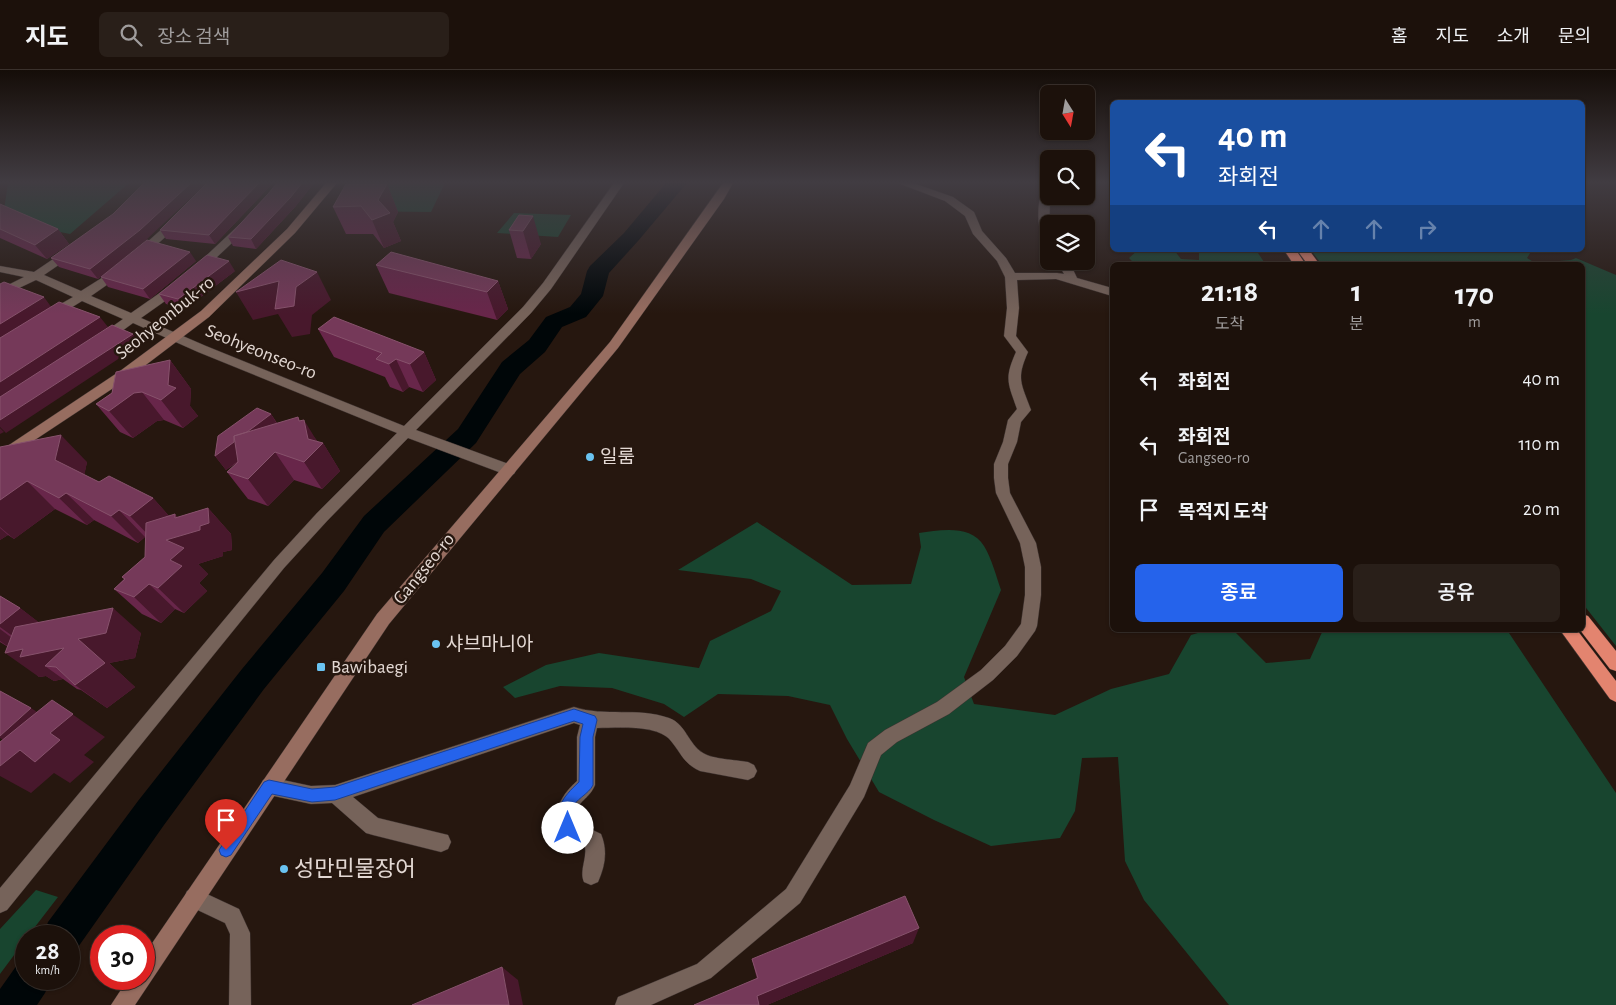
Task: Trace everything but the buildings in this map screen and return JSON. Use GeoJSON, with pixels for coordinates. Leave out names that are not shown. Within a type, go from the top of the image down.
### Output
{"type":"FeatureCollection","features":[{"type":"Feature","properties":{"kind":"highway"},"geometry":{"type":"LineString","coordinates":[[1585,625],[1616,664]]}},
{"type":"Feature","properties":{"kind":"highway"},"geometry":{"type":"LineString","coordinates":[[1570,632],[1616,694]]}},
{"type":"Feature","properties":{"kind":"street"},"geometry":{"type":"LineString","coordinates":[[37,324],[122,269],[171,227]]}},
{"type":"Feature","properties":{"kind":"street"},"geometry":{"type":"LineString","coordinates":[[92,346],[134,318],[190,276],[243,227]]}},
{"type":"Feature","properties":{"kind":"street","name":"Seohyeonbuk-ro"},"geometry":{"type":"LineString","coordinates":[[0,458],[125,374],[172,336],[205,314],[295,227]]}},
{"type":"Feature","properties":{"kind":"street"},"geometry":{"type":"LineString","coordinates":[[0,903],[279,564],[322,517],[414,435],[548,286],[589,227]]}},
{"type":"Feature","properties":{"kind":"street","name":"Gangseo-ro"},"geometry":{"type":"LineString","coordinates":[[155,956],[383,619],[614,344],[699,227]]}},
{"type":"Feature","properties":{"kind":"street"},"geometry":{"type":"LineString","coordinates":[[626,1005],[704,971],[793,896],[857,791],[874,749],[891,736],[944,708],[986,675],[1011,651],[1029,626],[1033,595],[1033,568],[1028,543],[1003,493],[1001,478],[1001,464],[1010,442],[1015,420],[1024,410],[1014,382],[1014,370],[1022,352],[1010,336],[1013,308],[1011,277],[1002,260],[977,232],[975,227]]}},
{"type":"Feature","properties":{"kind":"street"},"geometry":{"type":"LineString","coordinates":[[0,293],[36,276],[79,245]]}},
{"type":"Feature","properties":{"kind":"street","name":"Seohyeonseo-ro"},"geometry":{"type":"LineString","coordinates":[[0,269],[36,276],[172,336],[414,435],[509,470]]}},
{"type":"Feature","properties":{"kind":"street"},"geometry":{"type":"LineString","coordinates":[[1067,270],[1072,280]]}},
{"type":"Feature","properties":{"kind":"street"},"geometry":{"type":"LineString","coordinates":[[1011,277],[1057,276],[1110,291]]}},
{"type":"Feature","properties":{"kind":"street"},"geometry":{"type":"LineString","coordinates":[[269,786],[312,795],[335,794],[574,715],[590,720],[636,720],[666,725],[676,734],[688,752],[700,762],[748,771]]}},
{"type":"Feature","properties":{"kind":"street"},"geometry":{"type":"LineString","coordinates":[[590,720],[586,737],[586,785],[569,800],[565,809],[568,828],[594,841],[596,856],[591,875]]}},
{"type":"Feature","properties":{"kind":"street"},"geometry":{"type":"LineString","coordinates":[[335,794],[373,826],[400,834],[441,842]]}},
{"type":"Feature","properties":{"kind":"street"},"geometry":{"type":"LineString","coordinates":[[194,898],[232,916],[240,933],[242,970],[240,1005]]}},
{"type":"Feature","properties":{"kind":"street"},"geometry":{"type":"LineString","coordinates":[[122,1005],[132,990]]}},
{"type":"Feature","properties":{"kind":"green space"},"geometry":{"type":"Polygon","coordinates":[[[46,227],[79,227],[70,234],[46,227]]]}},
{"type":"Feature","properties":{"kind":"green space"},"geometry":{"type":"Polygon","coordinates":[[[502,227],[564,227],[558,237],[497,233],[502,227]]]}},
{"type":"Feature","properties":{"kind":"green space"},"geometry":{"type":"Polygon","coordinates":[[[1136,252],[1176,252],[1181,259],[1199,260],[1199,252],[1257,252],[1264,262],[1133,262],[1129,258],[1136,252]]]}},
{"type":"Feature","properties":{"kind":"green space"},"geometry":{"type":"Polygon","coordinates":[[[1312,252],[1531,252],[1527,258],[1533,262],[1320,262],[1312,252]]]}},
{"type":"Feature","properties":{"kind":"green space"},"geometry":{"type":"Polygon","coordinates":[[[1576,258],[1616,275],[1616,646],[1585,607],[1585,262],[1547,262],[1576,258]]]}},
{"type":"Feature","properties":{"kind":"green space"},"geometry":{"type":"Polygon","coordinates":[[[757,522],[852,585],[911,584],[921,547],[919,533],[954,530],[971,534],[984,546],[1001,590],[964,677],[974,704],[1055,715],[1111,689],[1169,674],[1191,635],[1201,632],[1235,632],[1266,663],[1310,659],[1322,632],[1508,632],[1616,793],[1616,1005],[1229,1005],[1144,900],[1125,861],[1118,757],[1082,758],[1075,811],[1060,838],[991,846],[879,792],[847,739],[830,705],[788,696],[718,694],[684,717],[664,704],[612,688],[560,686],[515,698],[503,687],[546,665],[599,653],[699,668],[710,641],[771,611],[781,591],[751,579],[678,570],[757,522]]]}},
{"type":"Feature","properties":{"kind":"green space"},"geometry":{"type":"Polygon","coordinates":[[[36,890],[58,897],[36,925],[15,925],[15,954],[0,974],[0,929],[36,890]]]}},
{"type":"Feature","properties":{"kind":"waterway"},"geometry":{"type":"LineString","coordinates":[[70,925],[151,813],[253,679],[333,582],[374,524],[467,436],[511,368],[537,346],[554,322],[578,312],[592,296],[598,271],[640,227]]}},
{"type":"Feature","properties":{"kind":"waterway"},"geometry":{"type":"LineString","coordinates":[[13,1005],[23,990]]}},
{"type":"Feature","properties":{"kind":"place","name":"일룸"},"geometry":{"type":"Point","coordinates":[590,457]}},
{"type":"Feature","properties":{"kind":"place","name":"샤브마니아"},"geometry":{"type":"Point","coordinates":[436,644]}},
{"type":"Feature","properties":{"kind":"place","name":"Bawibaegi"},"geometry":{"type":"Point","coordinates":[321,667]}},
{"type":"Feature","properties":{"kind":"place","name":"성만민물장어"},"geometry":{"type":"Point","coordinates":[284,869]}},
{"type":"Feature","properties":{"kind":"route"},"geometry":{"type":"LineString","coordinates":[[226,850],[269,786],[312,795],[335,794],[574,715],[590,720],[586,737],[586,785],[569,800],[565,809],[568,828]]}}]}
